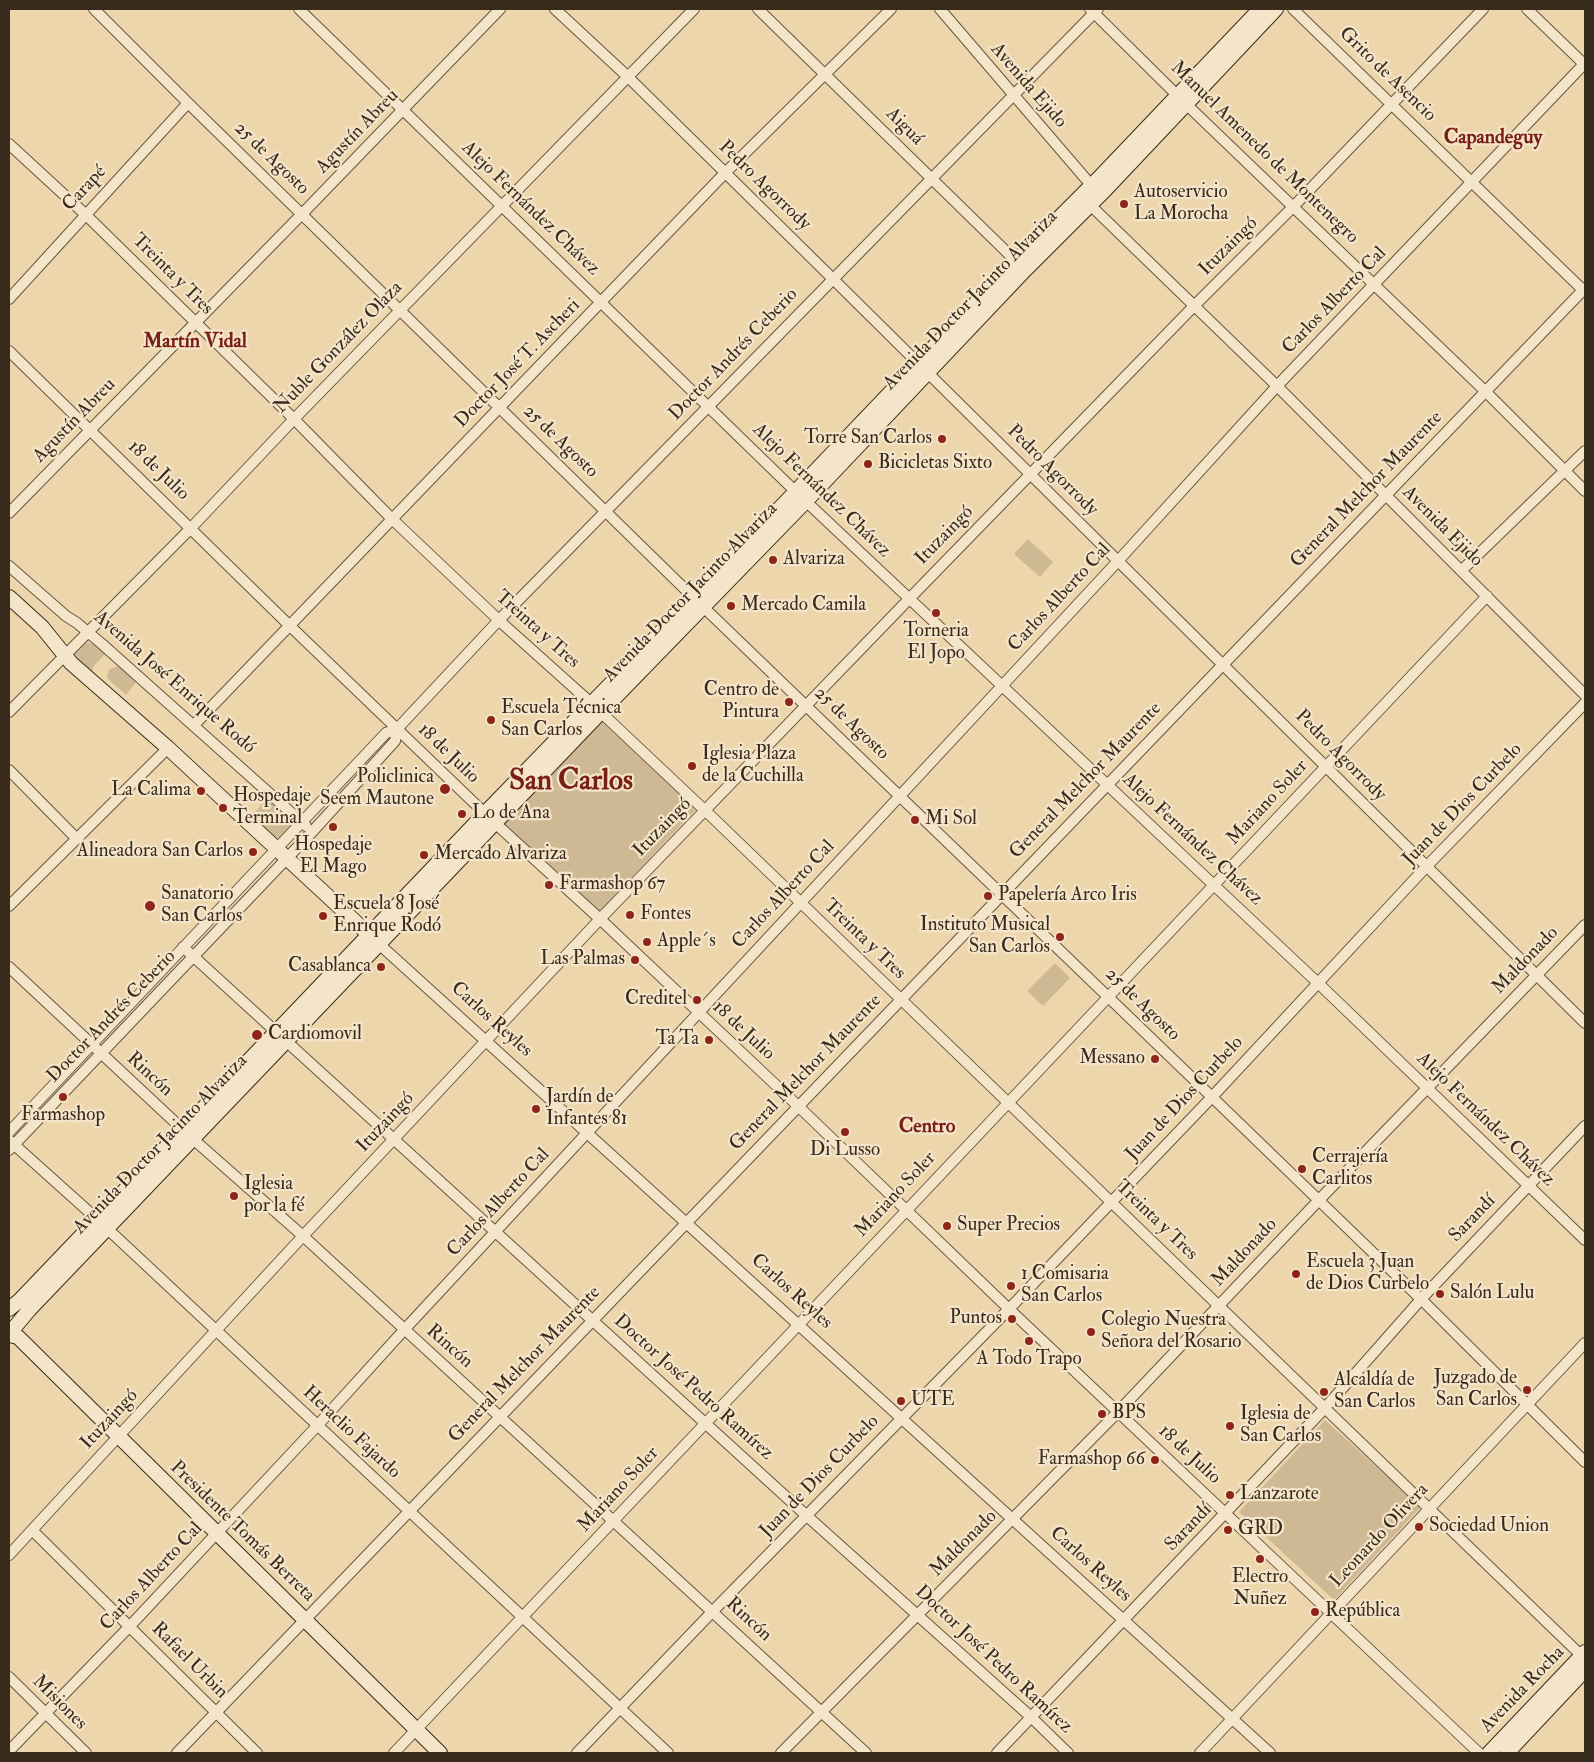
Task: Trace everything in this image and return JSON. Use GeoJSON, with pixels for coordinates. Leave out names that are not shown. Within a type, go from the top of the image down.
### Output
{"type":"FeatureCollection","features":[{"type":"Feature","properties":{"kind":"main road","name":"Avenida Doctor Jacinto Alvariza"},"geometry":{"type":"LineString","coordinates":[[12,1330],[102,1224],[596,707],[699,603],[1085,200],[1181,99],[1260,9]]}},
{"type":"Feature","properties":{"kind":"main road","name":"Avenida Doctor Jacinto Alvariza"},"geometry":{"type":"LineString","coordinates":[[1085,200],[1091,185],[1276,9]]}},
{"type":"Feature","properties":{"kind":"main road"},"geometry":{"type":"LineString","coordinates":[[9,597],[42,627],[65,657],[168,748],[287,859]]}},
{"type":"Feature","properties":{"kind":"main road","name":"Carlos Reyles"},"geometry":{"type":"LineString","coordinates":[[287,859],[374,939]]}},
{"type":"Feature","properties":{"kind":"main road","name":"Avenida Doctor Jacinto Alvariza"},"geometry":{"type":"LineString","coordinates":[[9,1309],[102,1224]]}},
{"type":"Feature","properties":{"kind":"main road","name":"Presidente Tomás Berreta"},"geometry":{"type":"LineString","coordinates":[[12,1330],[118,1437],[440,1753]]}},
{"type":"Feature","properties":{"kind":"main road","name":"Avenida Rocha"},"geometry":{"type":"LineString","coordinates":[[1489,1753],[1584,1656]]}},
{"type":"Feature","properties":{"kind":"main road","name":"Avenida Rocha"},"geometry":{"type":"LineString","coordinates":[[1506,1753],[1585,1670]]}},
{"type":"Feature","properties":{"kind":"street","name":"25 de Agosto"},"geometry":{"type":"LineString","coordinates":[[94,9],[699,603],[1319,1200],[1585,1462]]}},
{"type":"Feature","properties":{"kind":"street","name":"Alejo Fernández Chávez"},"geometry":{"type":"LineString","coordinates":[[299,9],[801,497],[1215,885],[1585,1240]]}},
{"type":"Feature","properties":{"kind":"street","name":"Agustín Abreu"},"geometry":{"type":"LineString","coordinates":[[9,513],[404,110],[500,9]]}},
{"type":"Feature","properties":{"kind":"street","name":"Pedro Agorrody"},"geometry":{"type":"LineString","coordinates":[[555,9],[726,173],[1585,1023]]}},
{"type":"Feature","properties":{"kind":"street","name":"Nuble González Olaza"},"geometry":{"type":"LineString","coordinates":[[9,712],[191,528],[294,419],[694,9]]}},
{"type":"Feature","properties":{"kind":"street","name":"Aiguá"},"geometry":{"type":"LineString","coordinates":[[758,9],[1021,266]]}},
{"type":"Feature","properties":{"kind":"street","name":"Doctor José T. Ascheri"},"geometry":{"type":"LineString","coordinates":[[194,725],[726,173],[891,9]]}},
{"type":"Feature","properties":{"kind":"street","name":"Avenida Ejido"},"geometry":{"type":"LineString","coordinates":[[940,9],[1091,185]]}},
{"type":"Feature","properties":{"kind":"street","name":"Grito de Asencio"},"geometry":{"type":"LineString","coordinates":[[1293,9],[1585,290]]}},
{"type":"Feature","properties":{"kind":"street","name":"Ituzaingó"},"geometry":{"type":"LineString","coordinates":[[9,1555],[303,1236],[600,919],[1194,306],[1293,207],[1483,9]]}},
{"type":"Feature","properties":{"kind":"street"},"geometry":{"type":"LineString","coordinates":[[1527,9],[1585,64]]}},
{"type":"Feature","properties":{"kind":"street","name":"Doctor Andrés Ceberio"},"geometry":{"type":"LineString","coordinates":[[9,1132],[386,733],[397,728],[605,511],[1014,96],[1094,10]]}},
{"type":"Feature","properties":{"kind":"street","name":"Manuel Amenedo de Montenegro"},"geometry":{"type":"LineString","coordinates":[[1094,10],[1181,99],[1486,392],[1585,491]]}},
{"type":"Feature","properties":{"kind":"street","name":"Carlos Alberto Cal"},"geometry":{"type":"LineString","coordinates":[[9,1750],[130,1626],[317,1426],[1118,561],[1277,386],[1585,64]]}},
{"type":"Feature","properties":{"kind":"street","name":"Carapé"},"geometry":{"type":"LineString","coordinates":[[9,298],[188,103]]}},
{"type":"Feature","properties":{"kind":"street","name":"Treinta y Tres"},"geometry":{"type":"LineString","coordinates":[[9,144],[86,214],[294,419],[392,519],[499,620],[596,707],[704,810],[1112,1202],[1324,1409],[1584,1656]]}},
{"type":"Feature","properties":{"kind":"street","name":"Avenida Ejido"},"geometry":{"type":"LineString","coordinates":[[1085,200],[1277,386],[1585,695]]}},
{"type":"Feature","properties":{"kind":"street","name":"General Melchor Maurente"},"geometry":{"type":"LineString","coordinates":[[177,1753],[900,999],[1585,290]]}},
{"type":"Feature","properties":{"kind":"street","name":"18 de Julio"},"geometry":{"type":"LineString","coordinates":[[9,351],[290,626],[490,818],[600,919],[907,1209],[1009,1309],[1479,1753]]}},
{"type":"Feature","properties":{"kind":"street"},"geometry":{"type":"LineString","coordinates":[[1462,570],[1585,451]]}},
{"type":"Feature","properties":{"kind":"street","name":"Avenida José Enrique Rodó"},"geometry":{"type":"LineString","coordinates":[[9,566],[194,725],[312,832]]}},
{"type":"Feature","properties":{"kind":"street","name":"Mariano Soler"},"geometry":{"type":"LineString","coordinates":[[394,1753],[1487,596]]}},
{"type":"Feature","properties":{"kind":"street","name":"Juan de Dios Curbelo"},"geometry":{"type":"LineString","coordinates":[[577,1753],[1112,1202],[1426,867],[1585,704]]}},
{"type":"Feature","properties":{"kind":"street","name":"Doctor Andrés Ceberio"},"geometry":{"type":"LineString","coordinates":[[10,1145],[287,859],[395,740],[397,728]]}},
{"type":"Feature","properties":{"kind":"street"},"geometry":{"type":"LineString","coordinates":[[9,906],[168,748]]}},
{"type":"Feature","properties":{"kind":"street"},"geometry":{"type":"LineString","coordinates":[[9,770],[77,839]]}},
{"type":"Feature","properties":{"kind":"street","name":"Maldonado"},"geometry":{"type":"LineString","coordinates":[[781,1753],[1118,1412],[1585,924]]}},
{"type":"Feature","properties":{"kind":"street","name":"Carlos Reyles"},"geometry":{"type":"LineString","coordinates":[[374,939],[1270,1753]]}},
{"type":"Feature","properties":{"kind":"street","name":"Doctor José Pedro Ramírez"},"geometry":{"type":"LineString","coordinates":[[183,947],[283,1036],[807,1516],[1031,1717],[1068,1753]]}},
{"type":"Feature","properties":{"kind":"street","name":"Rincón"},"geometry":{"type":"LineString","coordinates":[[9,967],[91,1046],[303,1236],[866,1753]]}},
{"type":"Feature","properties":{"kind":"street","name":"Sarandí"},"geometry":{"type":"LineString","coordinates":[[997,1753],[1226,1514],[1585,1126]]}},
{"type":"Feature","properties":{"kind":"street","name":"Heraclio Fajardo"},"geometry":{"type":"LineString","coordinates":[[10,1145],[102,1224],[668,1753]]}},
{"type":"Feature","properties":{"kind":"street","name":"Leonardo Olivera"},"geometry":{"type":"LineString","coordinates":[[1200,1753],[1585,1343]]}},
{"type":"Feature","properties":{"kind":"street","name":"Rafael Urbin"},"geometry":{"type":"LineString","coordinates":[[32,1530],[257,1753]]}},
{"type":"Feature","properties":{"kind":"street","name":"Misiones"},"geometry":{"type":"LineString","coordinates":[[9,1677],[86,1753]]}},
{"type":"Feature","properties":{"kind":"shaded area"},"geometry":{"type":"Polygon","coordinates":[[[1028,539],[1053,562],[1040,577],[1014,554],[1028,539]]]}},
{"type":"Feature","properties":{"kind":"shaded area"},"geometry":{"type":"Polygon","coordinates":[[[85,642],[93,644],[107,654],[93,667],[92,677],[72,657],[85,642]]]}},
{"type":"Feature","properties":{"kind":"shaded area"},"geometry":{"type":"Polygon","coordinates":[[[119,666],[137,681],[126,695],[107,677],[109,669],[119,666]]]}},
{"type":"Feature","properties":{"kind":"shaded area"},"geometry":{"type":"Polygon","coordinates":[[[604,719],[697,808],[598,913],[503,824],[604,719]]]}},
{"type":"Feature","properties":{"kind":"shaded area"},"geometry":{"type":"Polygon","coordinates":[[[268,797],[296,822],[280,838],[273,838],[250,818],[268,797]]]}},
{"type":"Feature","properties":{"kind":"shaded area"},"geometry":{"type":"Polygon","coordinates":[[[1055,963],[1070,978],[1043,1006],[1027,991],[1055,963]]]}},
{"type":"Feature","properties":{"kind":"shaded area"},"geometry":{"type":"Polygon","coordinates":[[[1325,1420],[1421,1507],[1334,1600],[1239,1512],[1325,1420]]]}},
{"type":"Feature","properties":{"kind":"place","name":"Autoservicio La Morocha"},"geometry":{"type":"Point","coordinates":[1124,204]}},
{"type":"Feature","properties":{"kind":"place","name":"Torre San Carlos"},"geometry":{"type":"Point","coordinates":[942,439]}},
{"type":"Feature","properties":{"kind":"place","name":"Bicicletas Sixto"},"geometry":{"type":"Point","coordinates":[868,464]}},
{"type":"Feature","properties":{"kind":"place","name":"Alvariza"},"geometry":{"type":"Point","coordinates":[773,560]}},
{"type":"Feature","properties":{"kind":"place","name":"Mercado Camila"},"geometry":{"type":"Point","coordinates":[731,606]}},
{"type":"Feature","properties":{"kind":"place","name":"Torneria El Jopo"},"geometry":{"type":"Point","coordinates":[936,613]}},
{"type":"Feature","properties":{"kind":"place","name":"Centro de Pintura"},"geometry":{"type":"Point","coordinates":[789,702]}},
{"type":"Feature","properties":{"kind":"place","name":"Escuela Técnica San Carlos"},"geometry":{"type":"Point","coordinates":[491,720]}},
{"type":"Feature","properties":{"kind":"place","name":"Iglesia Plaza de la Cuchilla"},"geometry":{"type":"Point","coordinates":[692,766]}},
{"type":"Feature","properties":{"kind":"place","name":"Policlinica Seem Mautone"},"geometry":{"type":"Point","coordinates":[445,789]}},
{"type":"Feature","properties":{"kind":"place","name":"La Calima"},"geometry":{"type":"Point","coordinates":[201,791]}},
{"type":"Feature","properties":{"kind":"place","name":"Hospedaje Terminal"},"geometry":{"type":"Point","coordinates":[223,808]}},
{"type":"Feature","properties":{"kind":"place","name":"Lo de Ana"},"geometry":{"type":"Point","coordinates":[462,814]}},
{"type":"Feature","properties":{"kind":"place","name":"Mi Sol"},"geometry":{"type":"Point","coordinates":[915,820]}},
{"type":"Feature","properties":{"kind":"place","name":"Hospedaje El Mago"},"geometry":{"type":"Point","coordinates":[333,827]}},
{"type":"Feature","properties":{"kind":"place","name":"Alineadora San Carlos"},"geometry":{"type":"Point","coordinates":[253,852]}},
{"type":"Feature","properties":{"kind":"place","name":"Mercado Alvariza"},"geometry":{"type":"Point","coordinates":[424,855]}},
{"type":"Feature","properties":{"kind":"place","name":"Farmashop 67"},"geometry":{"type":"Point","coordinates":[549,885]}},
{"type":"Feature","properties":{"kind":"place","name":"Papelería Arco Iris"},"geometry":{"type":"Point","coordinates":[988,896]}},
{"type":"Feature","properties":{"kind":"place","name":"Sanatorio San Carlos"},"geometry":{"type":"Point","coordinates":[150,906]}},
{"type":"Feature","properties":{"kind":"place","name":"Fontes"},"geometry":{"type":"Point","coordinates":[630,915]}},
{"type":"Feature","properties":{"kind":"place","name":"Escuela 8 José Enrique Rodó"},"geometry":{"type":"Point","coordinates":[323,916]}},
{"type":"Feature","properties":{"kind":"place","name":"Instituto Musical San Carlos"},"geometry":{"type":"Point","coordinates":[1060,937]}},
{"type":"Feature","properties":{"kind":"place","name":"Apple´s"},"geometry":{"type":"Point","coordinates":[647,942]}},
{"type":"Feature","properties":{"kind":"place","name":"Las Palmas"},"geometry":{"type":"Point","coordinates":[635,960]}},
{"type":"Feature","properties":{"kind":"place","name":"Casablanca"},"geometry":{"type":"Point","coordinates":[381,967]}},
{"type":"Feature","properties":{"kind":"place","name":"Creditel"},"geometry":{"type":"Point","coordinates":[697,1000]}},
{"type":"Feature","properties":{"kind":"place","name":"Cardiomovil"},"geometry":{"type":"Point","coordinates":[257,1035]}},
{"type":"Feature","properties":{"kind":"place","name":"Ta Ta"},"geometry":{"type":"Point","coordinates":[709,1040]}},
{"type":"Feature","properties":{"kind":"place","name":"Messano"},"geometry":{"type":"Point","coordinates":[1155,1059]}},
{"type":"Feature","properties":{"kind":"place","name":"Farmashop"},"geometry":{"type":"Point","coordinates":[63,1097]}},
{"type":"Feature","properties":{"kind":"place","name":"Jardín de Infantes 81"},"geometry":{"type":"Point","coordinates":[536,1109]}},
{"type":"Feature","properties":{"kind":"place","name":"Di Lusso"},"geometry":{"type":"Point","coordinates":[845,1132]}},
{"type":"Feature","properties":{"kind":"place","name":"Cerrajería Carlitos"},"geometry":{"type":"Point","coordinates":[1302,1169]}},
{"type":"Feature","properties":{"kind":"place","name":"Iglesia por la fé"},"geometry":{"type":"Point","coordinates":[234,1196]}},
{"type":"Feature","properties":{"kind":"place","name":"Super Precios"},"geometry":{"type":"Point","coordinates":[947,1226]}},
{"type":"Feature","properties":{"kind":"place","name":"Escuela 3 Juan de Dios Curbelo"},"geometry":{"type":"Point","coordinates":[1296,1274]}},
{"type":"Feature","properties":{"kind":"place","name":"1 Comisaria San Carlos"},"geometry":{"type":"Point","coordinates":[1011,1286]}},
{"type":"Feature","properties":{"kind":"place","name":"Salón Lulu"},"geometry":{"type":"Point","coordinates":[1440,1294]}},
{"type":"Feature","properties":{"kind":"place","name":"Puntos"},"geometry":{"type":"Point","coordinates":[1012,1319]}},
{"type":"Feature","properties":{"kind":"place","name":"Colegio Nuestra Señora del Rosario"},"geometry":{"type":"Point","coordinates":[1091,1332]}},
{"type":"Feature","properties":{"kind":"place","name":"A Todo Trapo"},"geometry":{"type":"Point","coordinates":[1029,1341]}},
{"type":"Feature","properties":{"kind":"place","name":"Juzgado de San Carlos"},"geometry":{"type":"Point","coordinates":[1527,1390]}},
{"type":"Feature","properties":{"kind":"place","name":"Alcaldía de San Carlos"},"geometry":{"type":"Point","coordinates":[1324,1392]}},
{"type":"Feature","properties":{"kind":"place","name":"UTE"},"geometry":{"type":"Point","coordinates":[901,1401]}},
{"type":"Feature","properties":{"kind":"place","name":"BPS"},"geometry":{"type":"Point","coordinates":[1102,1414]}},
{"type":"Feature","properties":{"kind":"place","name":"Iglesia de San Carlos"},"geometry":{"type":"Point","coordinates":[1230,1426]}},
{"type":"Feature","properties":{"kind":"place","name":"Farmashop 66"},"geometry":{"type":"Point","coordinates":[1155,1460]}},
{"type":"Feature","properties":{"kind":"place","name":"Lanzarote"},"geometry":{"type":"Point","coordinates":[1230,1495]}},
{"type":"Feature","properties":{"kind":"place","name":"Sociedad Union"},"geometry":{"type":"Point","coordinates":[1419,1527]}},
{"type":"Feature","properties":{"kind":"place","name":"GRD"},"geometry":{"type":"Point","coordinates":[1228,1530]}},
{"type":"Feature","properties":{"kind":"place","name":"Electro Nuñez"},"geometry":{"type":"Point","coordinates":[1260,1559]}},
{"type":"Feature","properties":{"kind":"place","name":"República"},"geometry":{"type":"Point","coordinates":[1315,1612]}},
{"type":"Feature","properties":{"kind":"district","name":"Capandeguy"},"geometry":{"type":"Point","coordinates":[1493,139]}},
{"type":"Feature","properties":{"kind":"district","name":"Martín Vidal"},"geometry":{"type":"Point","coordinates":[195,343]}},
{"type":"Feature","properties":{"kind":"district","name":"San Carlos"},"geometry":{"type":"Point","coordinates":[571,783]}},
{"type":"Feature","properties":{"kind":"district","name":"Centro"},"geometry":{"type":"Point","coordinates":[927,1128]}}]}
